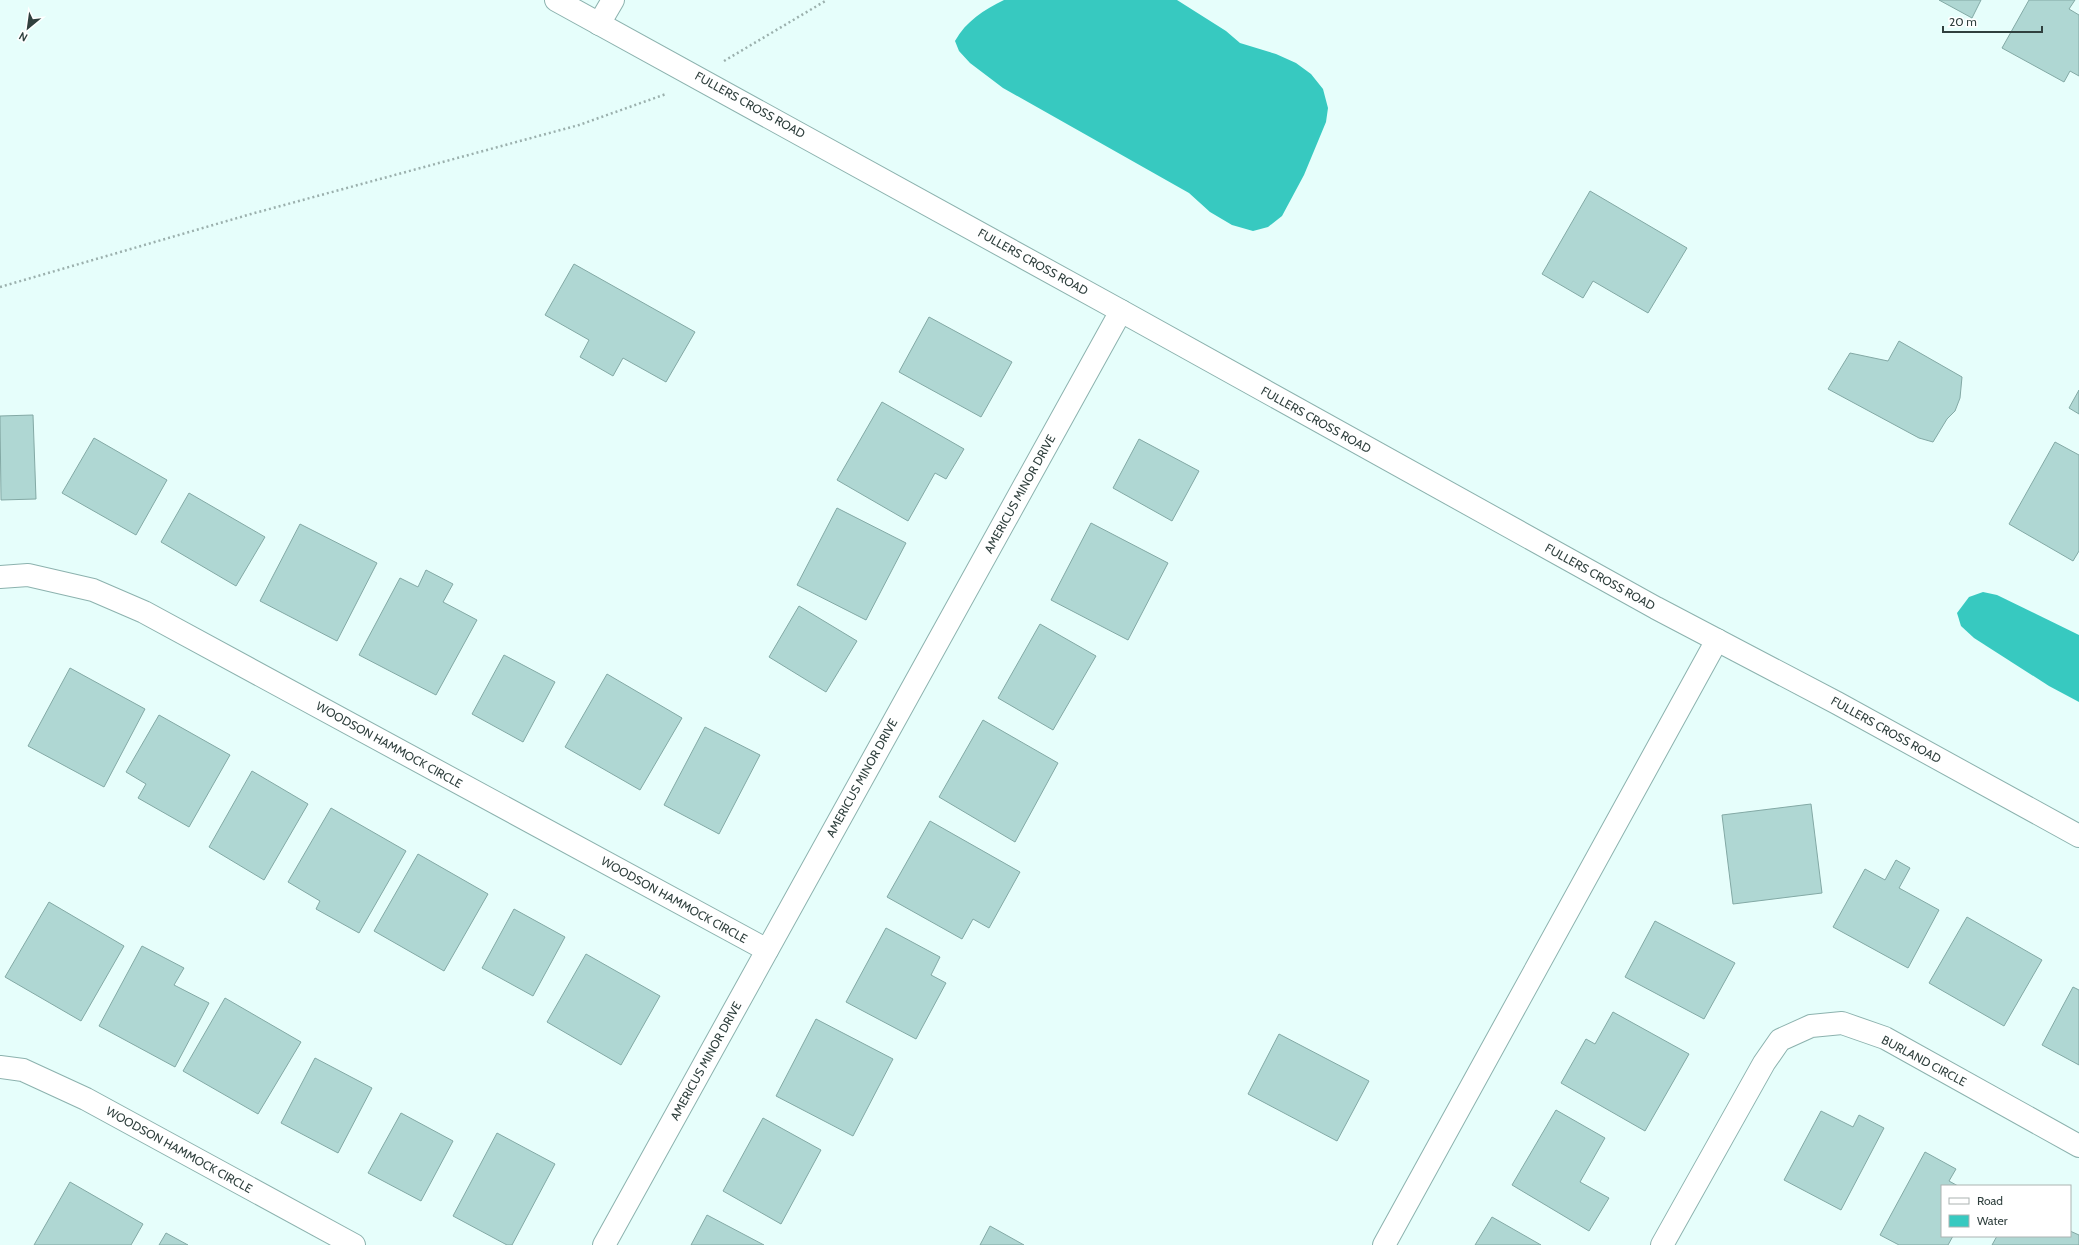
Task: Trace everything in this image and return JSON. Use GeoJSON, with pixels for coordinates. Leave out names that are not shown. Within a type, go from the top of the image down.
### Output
{"type":"FeatureCollection","features":[{"type":"Feature","properties":{"kind":"street","name":"FULLERS CROSS ROAD"},"geometry":{"type":"LineString","coordinates":[[556,0],[1121,311],[1405,470],[1717,640],[1837,703],[2079,836]]}},
{"type":"Feature","properties":{"kind":"street"},"geometry":{"type":"LineString","coordinates":[[599,24],[613,0]]}},
{"type":"Feature","properties":{"kind":"street","name":"AMERICUS MINOR DRIVE"},"geometry":{"type":"LineString","coordinates":[[604,1245],[1121,311]]}},
{"type":"Feature","properties":{"kind":"street","name":"WOODSON HAMMOCK CIRCLE"},"geometry":{"type":"LineString","coordinates":[[0,577],[28,575],[93,590],[144,612],[767,950]]}},
{"type":"Feature","properties":{"kind":"street"},"geometry":{"type":"LineString","coordinates":[[1384,1245],[1717,640]]}},
{"type":"Feature","properties":{"kind":"street","name":"BURLAND CIRCLE"},"geometry":{"type":"LineString","coordinates":[[1662,1245],[1764,1063],[1780,1040],[1811,1026],[1842,1023],[1885,1038],[2079,1146]]}},
{"type":"Feature","properties":{"kind":"street","name":"WOODSON HAMMOCK CIRCLE"},"geometry":{"type":"LineString","coordinates":[[0,1066],[23,1070],[86,1099],[354,1245]]}},
{"type":"Feature","properties":{"kind":"path"},"geometry":{"type":"LineString","coordinates":[[741,50],[827,0]]}},
{"type":"Feature","properties":{"kind":"path"},"geometry":{"type":"LineString","coordinates":[[0,287],[251,214],[579,125],[669,93]]}},
{"type":"Feature","properties":{"kind":"water"},"geometry":{"type":"Polygon","coordinates":[[[1004,0],[1177,0],[1226,31],[1240,43],[1276,54],[1296,63],[1311,74],[1323,89],[1328,108],[1326,122],[1304,175],[1282,216],[1268,227],[1253,231],[1232,225],[1210,212],[1189,193],[1003,88],[970,63],[959,51],[955,41],[970,22],[989,8],[1004,0]]]}},
{"type":"Feature","properties":{"kind":"water"},"geometry":{"type":"Polygon","coordinates":[[[1983,592],[1997,595],[2079,635],[2079,702],[2049,686],[1974,638],[1961,626],[1957,613],[1969,597],[1983,592]]]}},
{"type":"Feature","properties":{"kind":"building"},"geometry":{"type":"Polygon","coordinates":[[[1939,0],[1981,0],[1972,18],[1939,0]]]}},
{"type":"Feature","properties":{"kind":"building"},"geometry":{"type":"Polygon","coordinates":[[[2029,0],[2075,0],[2069,9],[2079,15],[2079,76],[2070,71],[2064,82],[2002,48],[2029,0]]]}},
{"type":"Feature","properties":{"kind":"building"},"geometry":{"type":"Polygon","coordinates":[[[1590,191],[1687,248],[1648,313],[1593,281],[1583,298],[1542,274],[1590,191]]]}},
{"type":"Feature","properties":{"kind":"building"},"geometry":{"type":"Polygon","coordinates":[[[574,264],[695,332],[666,382],[623,358],[613,376],[580,357],[589,340],[545,315],[574,264]]]}},
{"type":"Feature","properties":{"kind":"building"},"geometry":{"type":"Polygon","coordinates":[[[929,317],[1012,362],[981,417],[899,372],[929,317]]]}},
{"type":"Feature","properties":{"kind":"building"},"geometry":{"type":"Polygon","coordinates":[[[1899,341],[1962,377],[1960,398],[1955,411],[1947,419],[1933,442],[1919,438],[1828,389],[1850,353],[1888,361],[1899,341]]]}},
{"type":"Feature","properties":{"kind":"building"},"geometry":{"type":"Polygon","coordinates":[[[2079,390],[2079,414],[2069,408],[2079,390]]]}},
{"type":"Feature","properties":{"kind":"building"},"geometry":{"type":"Polygon","coordinates":[[[882,402],[964,449],[946,479],[935,473],[908,521],[837,480],[882,402]]]}},
{"type":"Feature","properties":{"kind":"building"},"geometry":{"type":"Polygon","coordinates":[[[33,415],[36,499],[1,500],[0,416],[33,415]]]}},
{"type":"Feature","properties":{"kind":"building"},"geometry":{"type":"Polygon","coordinates":[[[94,438],[167,480],[136,535],[62,493],[94,438]]]}},
{"type":"Feature","properties":{"kind":"building"},"geometry":{"type":"Polygon","coordinates":[[[1139,439],[1199,471],[1172,521],[1113,488],[1139,439]]]}},
{"type":"Feature","properties":{"kind":"building"},"geometry":{"type":"Polygon","coordinates":[[[2055,442],[2079,455],[2079,551],[2073,561],[2009,524],[2055,442]]]}},
{"type":"Feature","properties":{"kind":"building"},"geometry":{"type":"Polygon","coordinates":[[[189,493],[265,537],[236,586],[161,542],[189,493]]]}},
{"type":"Feature","properties":{"kind":"building"},"geometry":{"type":"Polygon","coordinates":[[[837,508],[906,543],[866,620],[797,585],[837,508]]]}},
{"type":"Feature","properties":{"kind":"building"},"geometry":{"type":"Polygon","coordinates":[[[1091,523],[1168,563],[1128,640],[1051,600],[1091,523]]]}},
{"type":"Feature","properties":{"kind":"building"},"geometry":{"type":"Polygon","coordinates":[[[300,524],[377,563],[337,641],[260,601],[300,524]]]}},
{"type":"Feature","properties":{"kind":"building"},"geometry":{"type":"Polygon","coordinates":[[[426,570],[453,584],[443,602],[477,620],[436,695],[359,655],[400,578],[418,587],[426,570]]]}},
{"type":"Feature","properties":{"kind":"building"},"geometry":{"type":"Polygon","coordinates":[[[799,606],[857,641],[826,692],[769,657],[799,606]]]}},
{"type":"Feature","properties":{"kind":"building"},"geometry":{"type":"Polygon","coordinates":[[[1040,624],[1096,656],[1053,730],[998,698],[1040,624]]]}},
{"type":"Feature","properties":{"kind":"building"},"geometry":{"type":"Polygon","coordinates":[[[504,655],[555,682],[523,742],[472,714],[504,655]]]}},
{"type":"Feature","properties":{"kind":"building"},"geometry":{"type":"Polygon","coordinates":[[[70,668],[145,709],[104,787],[28,746],[70,668]]]}},
{"type":"Feature","properties":{"kind":"building"},"geometry":{"type":"Polygon","coordinates":[[[607,674],[682,718],[640,790],[565,747],[607,674]]]}},
{"type":"Feature","properties":{"kind":"building"},"geometry":{"type":"Polygon","coordinates":[[[159,715],[230,755],[189,827],[138,798],[146,784],[126,772],[159,715]]]}},
{"type":"Feature","properties":{"kind":"building"},"geometry":{"type":"Polygon","coordinates":[[[983,720],[1058,763],[1015,842],[939,797],[983,720]]]}},
{"type":"Feature","properties":{"kind":"building"},"geometry":{"type":"Polygon","coordinates":[[[705,727],[760,755],[719,834],[664,805],[705,727]]]}},
{"type":"Feature","properties":{"kind":"building"},"geometry":{"type":"Polygon","coordinates":[[[252,771],[308,804],[264,880],[209,847],[252,771]]]}},
{"type":"Feature","properties":{"kind":"building"},"geometry":{"type":"Polygon","coordinates":[[[1811,804],[1822,893],[1733,904],[1722,815],[1811,804]]]}},
{"type":"Feature","properties":{"kind":"building"},"geometry":{"type":"Polygon","coordinates":[[[331,808],[406,851],[359,933],[316,909],[320,901],[288,882],[331,808]]]}},
{"type":"Feature","properties":{"kind":"building"},"geometry":{"type":"Polygon","coordinates":[[[930,821],[1020,872],[989,928],[973,919],[962,939],[887,897],[930,821]]]}},
{"type":"Feature","properties":{"kind":"building"},"geometry":{"type":"Polygon","coordinates":[[[418,854],[488,894],[444,971],[374,931],[418,854]]]}},
{"type":"Feature","properties":{"kind":"building"},"geometry":{"type":"Polygon","coordinates":[[[1896,860],[1910,868],[1899,888],[1939,910],[1908,968],[1833,927],[1865,869],[1885,880],[1896,860]]]}},
{"type":"Feature","properties":{"kind":"building"},"geometry":{"type":"Polygon","coordinates":[[[49,902],[124,946],[81,1021],[5,977],[49,902]]]}},
{"type":"Feature","properties":{"kind":"building"},"geometry":{"type":"Polygon","coordinates":[[[514,909],[565,937],[533,996],[482,968],[514,909]]]}},
{"type":"Feature","properties":{"kind":"building"},"geometry":{"type":"Polygon","coordinates":[[[1967,917],[2042,960],[2004,1026],[1929,983],[1967,917]]]}},
{"type":"Feature","properties":{"kind":"building"},"geometry":{"type":"Polygon","coordinates":[[[1655,921],[1735,963],[1704,1019],[1625,977],[1655,921]]]}},
{"type":"Feature","properties":{"kind":"building"},"geometry":{"type":"Polygon","coordinates":[[[886,928],[940,957],[931,975],[946,983],[916,1039],[846,1002],[886,928]]]}},
{"type":"Feature","properties":{"kind":"building"},"geometry":{"type":"Polygon","coordinates":[[[142,946],[184,968],[174,985],[209,1003],[175,1067],[99,1026],[142,946]]]}},
{"type":"Feature","properties":{"kind":"building"},"geometry":{"type":"Polygon","coordinates":[[[586,954],[660,996],[621,1065],[547,1022],[586,954]]]}},
{"type":"Feature","properties":{"kind":"building"},"geometry":{"type":"Polygon","coordinates":[[[2073,987],[2079,990],[2079,1065],[2042,1045],[2073,987]]]}},
{"type":"Feature","properties":{"kind":"building"},"geometry":{"type":"Polygon","coordinates":[[[225,998],[301,1042],[258,1114],[183,1071],[225,998]]]}},
{"type":"Feature","properties":{"kind":"building"},"geometry":{"type":"Polygon","coordinates":[[[1613,1012],[1689,1054],[1645,1131],[1561,1083],[1586,1039],[1595,1044],[1613,1012]]]}},
{"type":"Feature","properties":{"kind":"building"},"geometry":{"type":"Polygon","coordinates":[[[816,1019],[893,1059],[853,1136],[776,1096],[816,1019]]]}},
{"type":"Feature","properties":{"kind":"building"},"geometry":{"type":"Polygon","coordinates":[[[1279,1034],[1369,1081],[1337,1141],[1248,1094],[1279,1034]]]}},
{"type":"Feature","properties":{"kind":"building"},"geometry":{"type":"Polygon","coordinates":[[[315,1058],[372,1088],[338,1153],[281,1123],[315,1058]]]}},
{"type":"Feature","properties":{"kind":"building"},"geometry":{"type":"Polygon","coordinates":[[[1556,1110],[1605,1138],[1580,1182],[1609,1198],[1589,1231],[1512,1185],[1556,1110]]]}},
{"type":"Feature","properties":{"kind":"building"},"geometry":{"type":"Polygon","coordinates":[[[1821,1111],[1853,1127],[1859,1115],[1884,1128],[1841,1210],[1784,1180],[1821,1111]]]}},
{"type":"Feature","properties":{"kind":"building"},"geometry":{"type":"Polygon","coordinates":[[[401,1113],[453,1141],[421,1201],[368,1173],[401,1113]]]}},
{"type":"Feature","properties":{"kind":"building"},"geometry":{"type":"Polygon","coordinates":[[[763,1118],[821,1150],[781,1224],[723,1191],[763,1118]]]}},
{"type":"Feature","properties":{"kind":"building"},"geometry":{"type":"Polygon","coordinates":[[[497,1133],[555,1164],[512,1245],[507,1245],[453,1216],[497,1133]]]}},
{"type":"Feature","properties":{"kind":"building"},"geometry":{"type":"Polygon","coordinates":[[[1925,1152],[1956,1169],[1949,1181],[1956,1185],[1941,1185],[1941,1237],[1952,1237],[1948,1245],[1899,1245],[1880,1235],[1925,1152]]]}},
{"type":"Feature","properties":{"kind":"building"},"geometry":{"type":"Polygon","coordinates":[[[70,1182],[143,1224],[131,1245],[34,1245],[70,1182]]]}},
{"type":"Feature","properties":{"kind":"building"},"geometry":{"type":"Polygon","coordinates":[[[707,1215],[764,1245],[691,1245],[707,1215]]]}},
{"type":"Feature","properties":{"kind":"building"},"geometry":{"type":"Polygon","coordinates":[[[1492,1217],[1541,1245],[1475,1245],[1492,1217]]]}},
{"type":"Feature","properties":{"kind":"building"},"geometry":{"type":"Polygon","coordinates":[[[990,1226],[1024,1245],[980,1245],[990,1226]]]}},
{"type":"Feature","properties":{"kind":"building"},"geometry":{"type":"Polygon","coordinates":[[[2071,1231],[2079,1235],[2079,1245],[1992,1245],[1996,1237],[2071,1237],[2071,1231]]]}},
{"type":"Feature","properties":{"kind":"building"},"geometry":{"type":"Polygon","coordinates":[[[166,1233],[188,1245],[159,1245],[166,1233]]]}}]}
